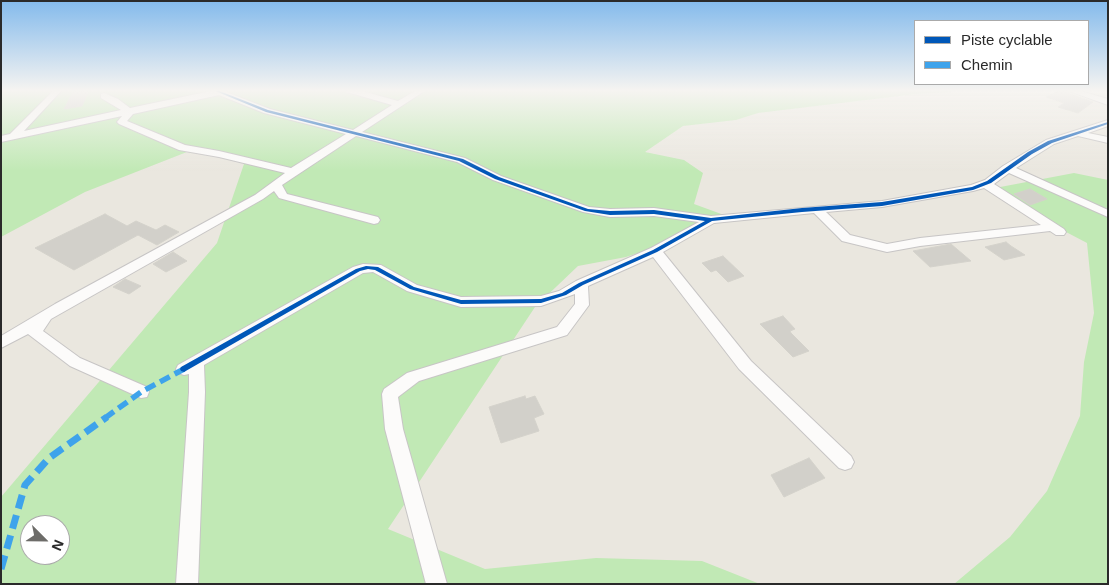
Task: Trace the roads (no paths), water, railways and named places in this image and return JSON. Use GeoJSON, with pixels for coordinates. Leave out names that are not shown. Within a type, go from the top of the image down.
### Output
{"type":"FeatureCollection","features":[{"type":"Feature","properties":{"kind":"street"},"geometry":{"type":"LineString","coordinates":[[12,138],[32,117]]}},
{"type":"Feature","properties":{"kind":"street"},"geometry":{"type":"LineString","coordinates":[[1,139],[105,117]]}},
{"type":"Feature","properties":{"kind":"street"},"geometry":{"type":"LineString","coordinates":[[125,117],[122,122],[183,148],[219,154],[293,172]]}},
{"type":"Feature","properties":{"kind":"street"},"geometry":{"type":"LineString","coordinates":[[296,117],[460,160],[497,178],[587,210],[610,213],[654,212],[711,220],[882,204],[955,192],[985,184],[1050,142],[1108,123]]}},
{"type":"Feature","properties":{"kind":"street"},"geometry":{"type":"LineString","coordinates":[[1,343],[50,313],[260,197],[293,172],[377,117]]}},
{"type":"Feature","properties":{"kind":"street"},"geometry":{"type":"LineString","coordinates":[[1075,133],[1108,140]]}},
{"type":"Feature","properties":{"kind":"street"},"geometry":{"type":"LineString","coordinates":[[1007,168],[1108,214]]}},
{"type":"Feature","properties":{"kind":"street"},"geometry":{"type":"LineString","coordinates":[[276,184],[283,196],[374,220]]}},
{"type":"Feature","properties":{"kind":"street"},"geometry":{"type":"LineString","coordinates":[[817,209],[846,238],[887,248],[920,242],[1056,230],[985,184]]}},
{"type":"Feature","properties":{"kind":"street"},"geometry":{"type":"LineString","coordinates":[[187,584],[197,392],[190,365],[358,270],[368,267],[376,268],[412,288],[460,302],[541,301],[564,294],[581,284],[655,251],[711,220]]}},
{"type":"Feature","properties":{"kind":"street"},"geometry":{"type":"LineString","coordinates":[[655,251],[745,365],[845,462]]}},
{"type":"Feature","properties":{"kind":"street"},"geometry":{"type":"LineString","coordinates":[[437,584],[394,430],[390,394],[413,377],[562,331],[582,305],[581,284]]}},
{"type":"Feature","properties":{"kind":"street"},"geometry":{"type":"LineString","coordinates":[[50,313],[34,332],[75,362],[141,392]]}}]}
